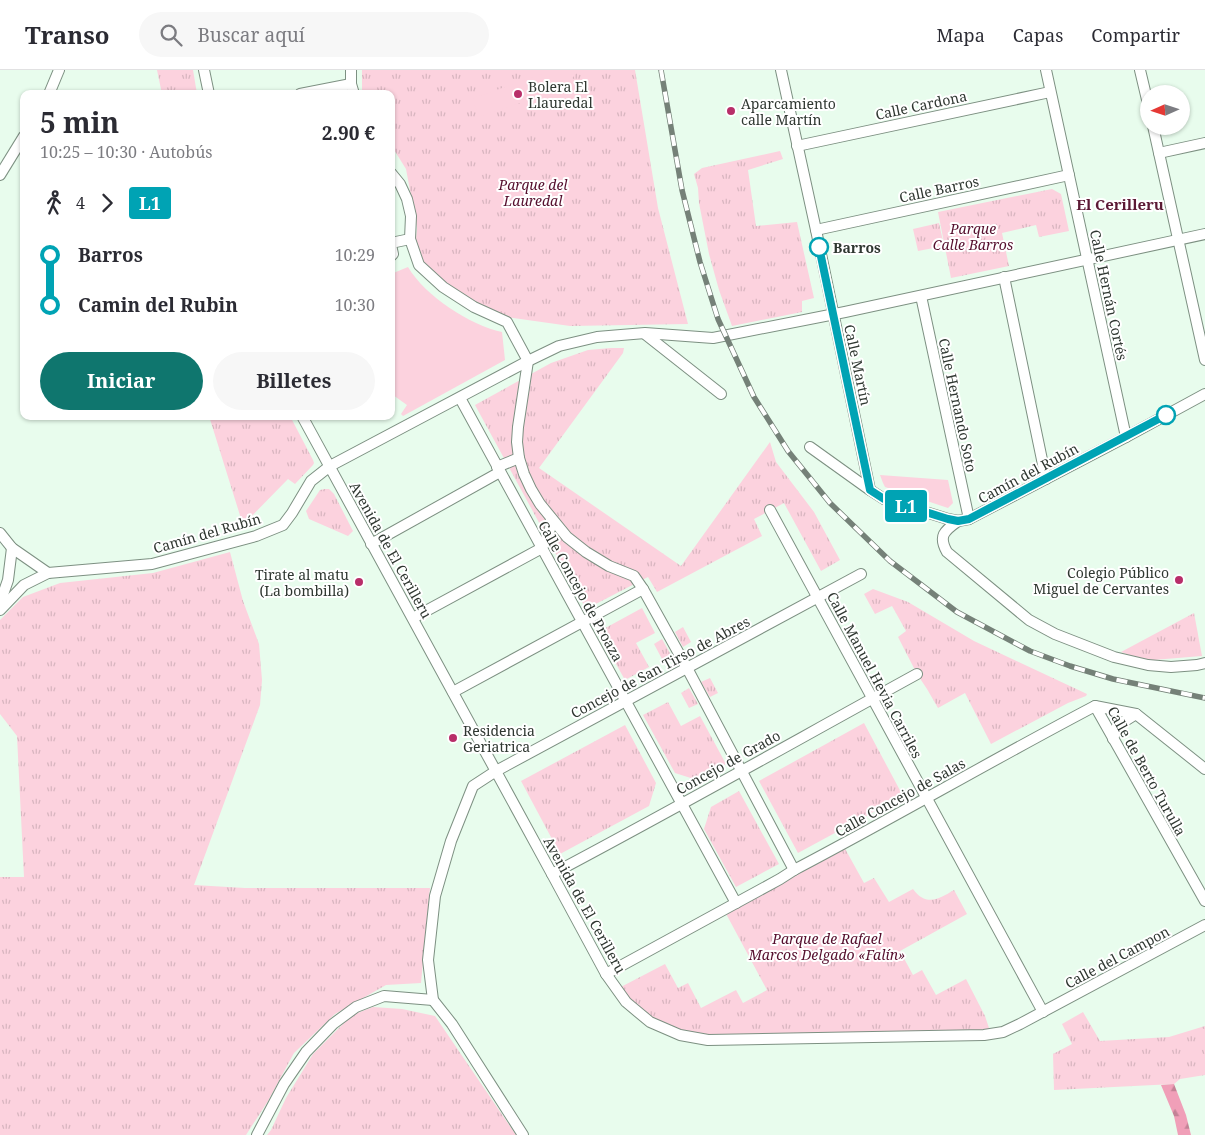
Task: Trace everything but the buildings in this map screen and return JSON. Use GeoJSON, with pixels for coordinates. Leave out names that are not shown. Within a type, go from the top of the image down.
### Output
{"type":"FeatureCollection","features":[{"type":"Feature","properties":{"kind":"street"},"geometry":{"type":"LineString","coordinates":[[51,90],[59,70]]}},
{"type":"Feature","properties":{"kind":"street"},"geometry":{"type":"LineString","coordinates":[[204,70],[208,90]]}},
{"type":"Feature","properties":{"kind":"street"},"geometry":{"type":"LineString","coordinates":[[351,70],[353,89]]}},
{"type":"Feature","properties":{"kind":"street","name":"Calle Martín"},"geometry":{"type":"LineString","coordinates":[[781,70],[870,490]]}},
{"type":"Feature","properties":{"kind":"street","name":"Calle Hernán Cortés"},"geometry":{"type":"LineString","coordinates":[[1046,70],[1126,437]]}},
{"type":"Feature","properties":{"kind":"street"},"geometry":{"type":"LineString","coordinates":[[1141,70],[1144,85]]}},
{"type":"Feature","properties":{"kind":"street","name":"Calle Cardona"},"geometry":{"type":"LineString","coordinates":[[797,146],[1050,92]]}},
{"type":"Feature","properties":{"kind":"street"},"geometry":{"type":"LineString","coordinates":[[1155,135],[1205,360]]}},
{"type":"Feature","properties":{"kind":"street"},"geometry":{"type":"LineString","coordinates":[[0,175],[20,142]]}},
{"type":"Feature","properties":{"kind":"street"},"geometry":{"type":"LineString","coordinates":[[1159,153],[1205,143]]}},
{"type":"Feature","properties":{"kind":"street","name":"Calle Barros"},"geometry":{"type":"LineString","coordinates":[[816,230],[1069,175]]}},
{"type":"Feature","properties":{"kind":"street"},"geometry":{"type":"LineString","coordinates":[[395,178],[407,199],[411,216],[410,239],[419,265],[443,287],[474,307],[507,322],[528,361],[517,442],[519,458],[531,489],[540,504],[567,537],[586,552],[609,566],[634,576],[643,589],[742,770],[794,870]]}},
{"type":"Feature","properties":{"kind":"street","name":"Camín del Rubín"},"geometry":{"type":"LineString","coordinates":[[0,610],[24,584],[48,573],[152,564],[256,536],[283,525],[292,514],[311,481],[330,466],[559,346],[597,337],[645,334],[713,338],[921,296],[1205,234]]}},
{"type":"Feature","properties":{"kind":"street"},"geometry":{"type":"LineString","coordinates":[[395,243],[410,239]]}},
{"type":"Feature","properties":{"kind":"street"},"geometry":{"type":"LineString","coordinates":[[1004,278],[1046,479]]}},
{"type":"Feature","properties":{"kind":"street","name":"Calle Hernando Soto"},"geometry":{"type":"LineString","coordinates":[[921,296],[969,519]]}},
{"type":"Feature","properties":{"kind":"street"},"geometry":{"type":"LineString","coordinates":[[645,334],[722,394]]}},
{"type":"Feature","properties":{"kind":"street","name":"Camín del Rubín"},"geometry":{"type":"LineString","coordinates":[[810,447],[884,499],[958,521],[969,519],[1205,394]]}},
{"type":"Feature","properties":{"kind":"street","name":"Calle Concejo de Proaza"},"geometry":{"type":"LineString","coordinates":[[460,398],[736,903]]}},
{"type":"Feature","properties":{"kind":"street","name":"Avenida de El Cerilleru"},"geometry":{"type":"LineString","coordinates":[[304,420],[606,974],[626,1002],[650,1022],[680,1035],[708,1040],[984,1035],[1002,1032],[1042,1012]]}},
{"type":"Feature","properties":{"kind":"street"},"geometry":{"type":"LineString","coordinates":[[371,544],[519,458]]}},
{"type":"Feature","properties":{"kind":"street","name":"Calle Manuel Hevia Carriles"},"geometry":{"type":"LineString","coordinates":[[770,510],[1042,1012]]}},
{"type":"Feature","properties":{"kind":"street"},"geometry":{"type":"LineString","coordinates":[[413,618],[542,548],[550,528],[551,518]]}},
{"type":"Feature","properties":{"kind":"street"},"geometry":{"type":"LineString","coordinates":[[958,521],[946,530],[943,536],[943,545],[947,552],[1029,620],[1055,634],[1086,647],[1148,666],[1171,667],[1205,663]]}},
{"type":"Feature","properties":{"kind":"street"},"geometry":{"type":"LineString","coordinates":[[0,533],[12,548],[48,573]]}},
{"type":"Feature","properties":{"kind":"street"},"geometry":{"type":"LineString","coordinates":[[0,603],[8,580],[12,548]]}},
{"type":"Feature","properties":{"kind":"street","name":"Concejo de San Tirso de Abres"},"geometry":{"type":"LineString","coordinates":[[433,1000],[428,960],[435,896],[451,842],[474,786],[496,771],[861,574]]}},
{"type":"Feature","properties":{"kind":"street"},"geometry":{"type":"LineString","coordinates":[[453,692],[643,589]]}},
{"type":"Feature","properties":{"kind":"street","name":"Concejo de Grado"},"geometry":{"type":"LineString","coordinates":[[552,874],[656,819],[681,803],[917,674]]}},
{"type":"Feature","properties":{"kind":"street"},"geometry":{"type":"LineString","coordinates":[[1095,706],[1136,714],[1205,769]]}},
{"type":"Feature","properties":{"kind":"street","name":"Calle Concejo de Salas"},"geometry":{"type":"LineString","coordinates":[[606,974],[843,845],[1015,748],[1095,706]]}},
{"type":"Feature","properties":{"kind":"street","name":"Calle de Berto Turulla"},"geometry":{"type":"LineString","coordinates":[[1095,706],[1205,901]]}},
{"type":"Feature","properties":{"kind":"street"},"geometry":{"type":"LineString","coordinates":[[1113,738],[1117,726],[1136,714]]}},
{"type":"Feature","properties":{"kind":"street","name":"Calle del Campon"},"geometry":{"type":"LineString","coordinates":[[1042,1012],[1205,925]]}},
{"type":"Feature","properties":{"kind":"street"},"geometry":{"type":"LineString","coordinates":[[257,1135],[284,1084],[306,1052],[333,1024],[356,1007],[384,996],[433,1000],[452,1024],[523,1135]]}},
{"type":"Feature","properties":{"kind":"green space"},"geometry":{"type":"Polygon","coordinates":[[[157,70],[193,70],[196,90],[161,90],[157,70]]]}},
{"type":"Feature","properties":{"kind":"green space","name":"Parque del Lauredal"},"geometry":{"type":"Polygon","coordinates":[[[362,70],[635,70],[658,208],[688,324],[570,326],[492,315],[424,269],[416,239],[417,228],[406,169],[395,151],[395,90],[362,90],[362,70]]]}},
{"type":"Feature","properties":{"kind":"green space","name":"Bolera El Llauredal"},"geometry":{"type":"Polygon","coordinates":[[[545,70],[579,70],[563,89],[478,117],[473,98],[542,74],[545,70]]]}},
{"type":"Feature","properties":{"kind":"green space"},"geometry":{"type":"Polygon","coordinates":[[[780,151],[783,159],[748,170],[756,226],[797,222],[814,298],[802,301],[802,312],[732,326],[709,254],[694,174],[702,168],[780,151]]]}},
{"type":"Feature","properties":{"kind":"green space","name":"Parque Calle Barros"},"geometry":{"type":"Polygon","coordinates":[[[1052,189],[1061,194],[1069,231],[1039,237],[1036,225],[1002,233],[1009,266],[951,278],[938,212],[1052,189]]]}},
{"type":"Feature","properties":{"kind":"green space"},"geometry":{"type":"Polygon","coordinates":[[[939,223],[944,246],[918,251],[913,229],[939,223]]]}},
{"type":"Feature","properties":{"kind":"green space"},"geometry":{"type":"Polygon","coordinates":[[[408,267],[425,288],[449,308],[476,323],[502,332],[505,360],[403,416],[401,414],[407,405],[395,396],[395,272],[408,267]]]}},
{"type":"Feature","properties":{"kind":"green space"},"geometry":{"type":"Polygon","coordinates":[[[624,348],[623,353],[539,468],[681,566],[770,442],[776,462],[814,512],[840,560],[821,571],[784,503],[754,519],[762,536],[657,592],[648,577],[586,609],[475,405],[551,363],[588,350],[624,348]]]}},
{"type":"Feature","properties":{"kind":"green space"},"geometry":{"type":"Polygon","coordinates":[[[210,420],[292,420],[314,463],[295,484],[288,479],[243,525],[210,420]]]}},
{"type":"Feature","properties":{"kind":"green space"},"geometry":{"type":"Polygon","coordinates":[[[880,475],[948,480],[953,503],[948,508],[885,487],[880,475]]]}},
{"type":"Feature","properties":{"kind":"green space"},"geometry":{"type":"Polygon","coordinates":[[[329,489],[334,494],[353,531],[348,536],[309,519],[306,511],[320,490],[329,489]]]}},
{"type":"Feature","properties":{"kind":"green space"},"geometry":{"type":"Polygon","coordinates":[[[230,552],[243,601],[259,644],[262,680],[260,705],[194,885],[245,888],[430,888],[421,983],[386,985],[335,1014],[294,1053],[268,1101],[246,1135],[0,1135],[0,877],[24,877],[17,736],[0,714],[0,620],[23,597],[60,583],[153,573],[230,552]]]}},
{"type":"Feature","properties":{"kind":"green space"},"geometry":{"type":"Polygon","coordinates":[[[873,589],[908,602],[974,641],[1087,694],[991,744],[965,693],[938,708],[917,674],[898,637],[906,631],[892,606],[875,614],[864,594],[873,589]]]}},
{"type":"Feature","properties":{"kind":"green space"},"geometry":{"type":"Polygon","coordinates":[[[642,608],[655,633],[636,643],[649,667],[625,680],[598,632],[642,608]]]}},
{"type":"Feature","properties":{"kind":"green space"},"geometry":{"type":"Polygon","coordinates":[[[1194,613],[1202,656],[1153,660],[1121,652],[1194,613]]]}},
{"type":"Feature","properties":{"kind":"green space"},"geometry":{"type":"Polygon","coordinates":[[[683,627],[691,642],[683,647],[675,632],[683,627]]]}},
{"type":"Feature","properties":{"kind":"green space"},"geometry":{"type":"Polygon","coordinates":[[[662,639],[671,655],[662,659],[654,644],[662,639]]]}},
{"type":"Feature","properties":{"kind":"green space"},"geometry":{"type":"Polygon","coordinates":[[[710,678],[718,693],[710,697],[701,682],[710,678]]]}},
{"type":"Feature","properties":{"kind":"green space"},"geometry":{"type":"Polygon","coordinates":[[[689,688],[698,704],[689,708],[681,693],[689,688]]]}},
{"type":"Feature","properties":{"kind":"green space"},"geometry":{"type":"Polygon","coordinates":[[[668,702],[681,726],[700,716],[726,764],[697,780],[675,773],[643,715],[668,702]]]}},
{"type":"Feature","properties":{"kind":"green space"},"geometry":{"type":"Polygon","coordinates":[[[864,723],[903,796],[798,853],[759,781],[864,723]]]}},
{"type":"Feature","properties":{"kind":"green space"},"geometry":{"type":"Polygon","coordinates":[[[625,725],[656,783],[649,806],[560,854],[521,781],[625,725]]]}},
{"type":"Feature","properties":{"kind":"green space"},"geometry":{"type":"Polygon","coordinates":[[[739,791],[779,864],[736,887],[704,829],[711,807],[739,791]]]}},
{"type":"Feature","properties":{"kind":"green space","name":"Parque de Rafael Marcos Delgado «Falín»"},"geometry":{"type":"Polygon","coordinates":[[[843,845],[864,883],[874,878],[889,902],[913,889],[918,895],[928,900],[933,900],[954,890],[967,914],[900,951],[913,975],[922,970],[936,995],[966,979],[985,1016],[991,1034],[708,1040],[650,1022],[617,989],[665,964],[678,988],[688,983],[701,1008],[736,990],[743,1003],[767,990],[724,910],[843,845]]]}},
{"type":"Feature","properties":{"kind":"green space"},"geometry":{"type":"Polygon","coordinates":[[[373,1007],[402,1009],[435,1016],[516,1135],[267,1135],[286,1098],[313,1054],[352,1015],[373,1007]]]}},
{"type":"Feature","properties":{"kind":"green space"},"geometry":{"type":"Polygon","coordinates":[[[1083,1012],[1100,1041],[1169,1037],[1205,1026],[1205,1075],[1180,1079],[1174,1084],[1054,1090],[1053,1054],[1072,1044],[1062,1024],[1083,1012]]]}},
{"type":"Feature","properties":{"kind":"green space"},"geometry":{"type":"Polygon","coordinates":[[[1174,1084],[1186,1115],[1191,1135],[1178,1135],[1174,1116],[1161,1085],[1174,1084]]]}},
{"type":"Feature","properties":{"kind":"railway"},"geometry":{"type":"LineString","coordinates":[[661,70],[682,190],[700,262],[718,319],[754,397],[788,451],[830,503],[890,561],[957,612],[1030,651],[1113,679],[1205,698]]}},
{"type":"Feature","properties":{"kind":"bus line","name":"L1"},"geometry":{"type":"LineString","coordinates":[[819,247],[870,490],[884,499],[948,519],[958,521],[969,519],[1166,415]]}},
{"type":"Feature","properties":{"kind":"place","name":"Bolera El Llauredal"},"geometry":{"type":"Point","coordinates":[518,94]}},
{"type":"Feature","properties":{"kind":"place","name":"Aparcamiento calle Martín"},"geometry":{"type":"Point","coordinates":[731,111]}},
{"type":"Feature","properties":{"kind":"place","name":"Barros"},"geometry":{"type":"Point","coordinates":[819,247]}},
{"type":"Feature","properties":{"kind":"place","name":"Colegio Público Miguel de Cervantes"},"geometry":{"type":"Point","coordinates":[1179,580]}},
{"type":"Feature","properties":{"kind":"place","name":"Tirate al matu (La bombilla)"},"geometry":{"type":"Point","coordinates":[359,582]}},
{"type":"Feature","properties":{"kind":"place","name":"Residencia Geriatrica"},"geometry":{"type":"Point","coordinates":[453,738]}},
{"type":"Feature","properties":{"kind":"district","name":"El Cerilleru"},"geometry":{"type":"Point","coordinates":[1120,204]}}]}
